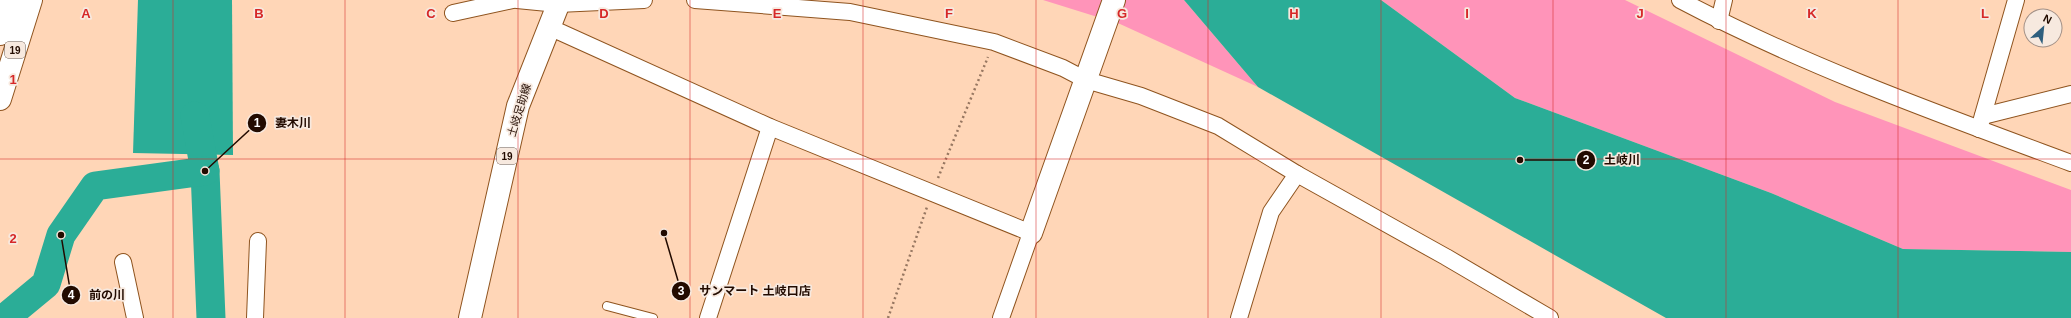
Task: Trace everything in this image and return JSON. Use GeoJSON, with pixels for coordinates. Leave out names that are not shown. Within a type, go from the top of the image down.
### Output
{"type":"FeatureCollection","features":[{"type":"Feature","properties":{"kind":"main road","name":"19"},"geometry":{"type":"LineString","coordinates":[[0,34],[10,0]]}},
{"type":"Feature","properties":{"kind":"main road","name":"19"},"geometry":{"type":"LineString","coordinates":[[0,99],[31,0]]}},
{"type":"Feature","properties":{"kind":"main road"},"geometry":{"type":"LineString","coordinates":[[1031,233],[1114,0]]}},
{"type":"Feature","properties":{"kind":"main road","name":"土岐足助線"},"geometry":{"type":"LineString","coordinates":[[470,318],[518,106],[559,2]]}},
{"type":"Feature","properties":{"kind":"street"},"geometry":{"type":"LineString","coordinates":[[453,13],[514,0]]}},
{"type":"Feature","properties":{"kind":"street"},"geometry":{"type":"LineString","coordinates":[[517,0],[559,2],[644,0]]}},
{"type":"Feature","properties":{"kind":"street"},"geometry":{"type":"LineString","coordinates":[[695,0],[850,12],[994,42],[1063,68],[1088,75],[1218,126],[1297,174],[1550,318]]}},
{"type":"Feature","properties":{"kind":"street"},"geometry":{"type":"LineString","coordinates":[[1680,0],[1719,21],[1848,77],[1981,122],[2071,163]]}},
{"type":"Feature","properties":{"kind":"street"},"geometry":{"type":"LineString","coordinates":[[1719,21],[1724,0]]}},
{"type":"Feature","properties":{"kind":"street"},"geometry":{"type":"LineString","coordinates":[[1981,122],[2016,0]]}},
{"type":"Feature","properties":{"kind":"street"},"geometry":{"type":"LineString","coordinates":[[549,27],[770,127],[1031,233],[1001,318]]}},
{"type":"Feature","properties":{"kind":"street"},"geometry":{"type":"LineString","coordinates":[[1981,122],[2071,94]]}},
{"type":"Feature","properties":{"kind":"street"},"geometry":{"type":"LineString","coordinates":[[708,318],[770,127]]}},
{"type":"Feature","properties":{"kind":"street"},"geometry":{"type":"LineString","coordinates":[[1239,318],[1271,212],[1297,174]]}},
{"type":"Feature","properties":{"kind":"street"},"geometry":{"type":"LineString","coordinates":[[255,318],[258,241]]}},
{"type":"Feature","properties":{"kind":"street"},"geometry":{"type":"LineString","coordinates":[[123,262],[135,318]]}},
{"type":"Feature","properties":{"kind":"lane"},"geometry":{"type":"LineString","coordinates":[[607,306],[653,318]]}},
{"type":"Feature","properties":{"kind":"shaded area"},"geometry":{"type":"Polygon","coordinates":[[[1043,0],[1184,0],[1258,87],[1120,24],[1043,0]]]}},
{"type":"Feature","properties":{"kind":"shaded area"},"geometry":{"type":"Polygon","coordinates":[[[1381,0],[1625,0],[1835,102],[2071,190],[2071,252],[1903,249],[1771,193],[1515,98],[1381,0]]]}},
{"type":"Feature","properties":{"kind":"water"},"geometry":{"type":"Polygon","coordinates":[[[138,0],[232,0],[233,155],[133,153],[138,0]]]}},
{"type":"Feature","properties":{"kind":"water"},"geometry":{"type":"Polygon","coordinates":[[[1184,0],[1381,0],[1515,98],[1771,193],[1903,249],[2071,252],[2071,318],[1666,318],[1258,87],[1184,0]]]}},
{"type":"Feature","properties":{"kind":"waterway"},"geometry":{"type":"LineString","coordinates":[[195,116],[205,171],[211,318]]}},
{"type":"Feature","properties":{"kind":"waterway"},"geometry":{"type":"LineString","coordinates":[[5,318],[46,284],[61,235],[95,186],[205,171]]}},
{"type":"Feature","properties":{"kind":"place","name":"土岐川"},"geometry":{"type":"Point","coordinates":[1520,160]}},
{"type":"Feature","properties":{"kind":"place","name":"妻木川"},"geometry":{"type":"Point","coordinates":[205,171]}},
{"type":"Feature","properties":{"kind":"place","name":"サンマート 土岐口店"},"geometry":{"type":"Point","coordinates":[664,233]}},
{"type":"Feature","properties":{"kind":"place","name":"前の川"},"geometry":{"type":"Point","coordinates":[61,235]}}]}
